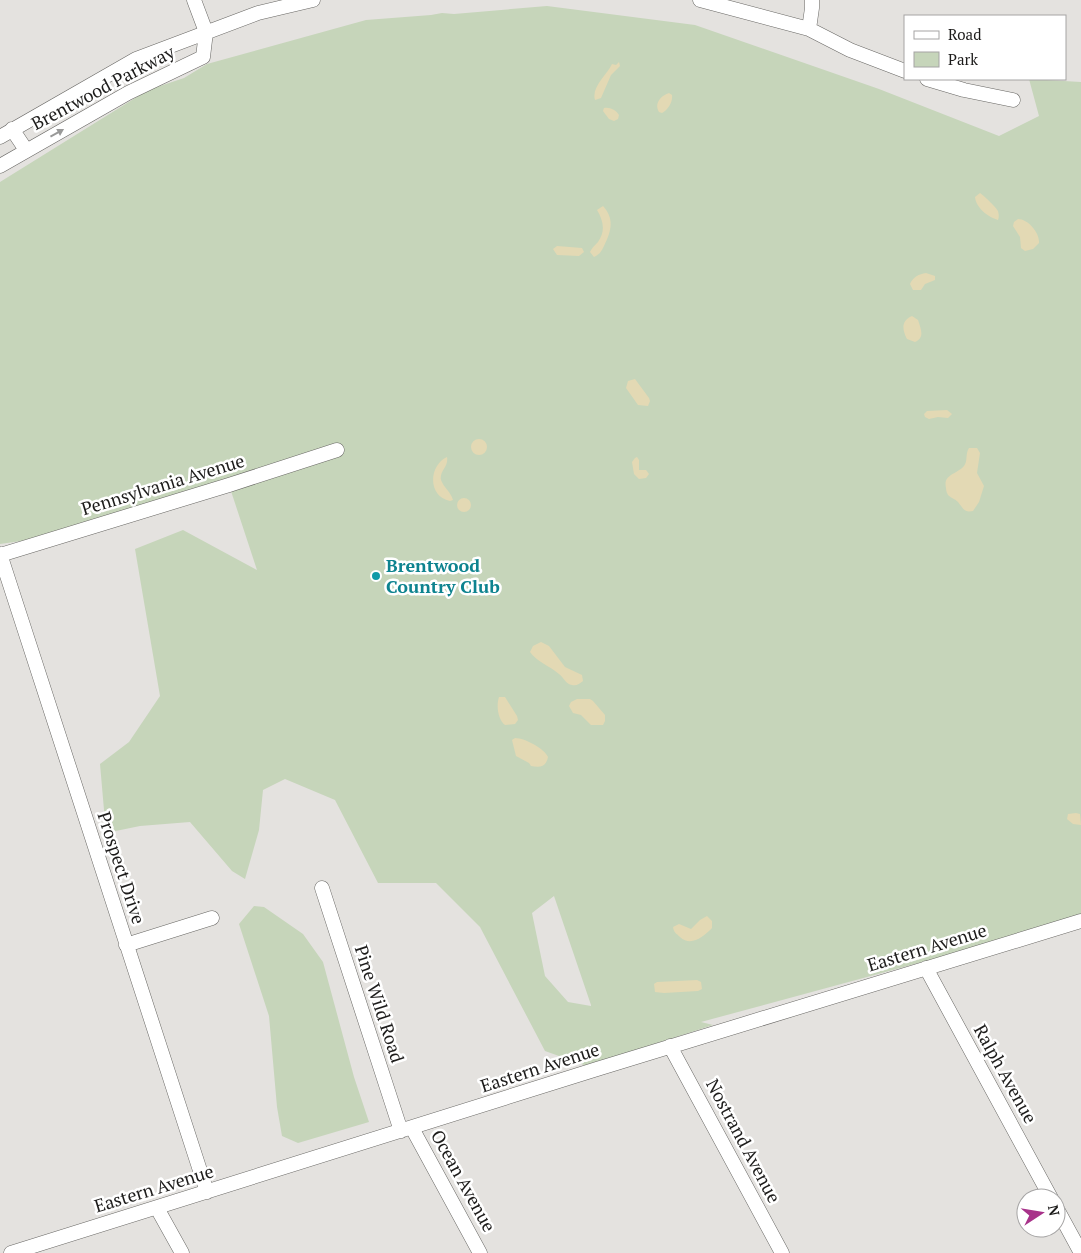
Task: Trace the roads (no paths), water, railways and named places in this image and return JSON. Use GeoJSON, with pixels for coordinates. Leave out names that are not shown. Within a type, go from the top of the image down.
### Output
{"type":"FeatureCollection","features":[{"type":"Feature","properties":{"kind":"street"},"geometry":{"type":"LineString","coordinates":[[194,0],[206,32]]}},
{"type":"Feature","properties":{"kind":"street","name":"Brentwood Parkway"},"geometry":{"type":"LineString","coordinates":[[0,137],[136,59],[258,13],[313,0]]}},
{"type":"Feature","properties":{"kind":"street"},"geometry":{"type":"LineString","coordinates":[[700,0],[809,29],[850,50],[904,71]]}},
{"type":"Feature","properties":{"kind":"street"},"geometry":{"type":"LineString","coordinates":[[809,29],[812,0]]}},
{"type":"Feature","properties":{"kind":"street","name":"Brentwood Parkway"},"geometry":{"type":"LineString","coordinates":[[0,166],[128,93],[203,57],[206,32]]}},
{"type":"Feature","properties":{"kind":"street"},"geometry":{"type":"LineString","coordinates":[[930,80],[964,90],[1013,100]]}},
{"type":"Feature","properties":{"kind":"street"},"geometry":{"type":"LineString","coordinates":[[12,129],[26,150]]}},
{"type":"Feature","properties":{"kind":"street","name":"Pennsylvania Avenue"},"geometry":{"type":"LineString","coordinates":[[0,555],[337,450]]}},
{"type":"Feature","properties":{"kind":"street","name":"Prospect Drive"},"geometry":{"type":"LineString","coordinates":[[0,555],[207,1192]]}},
{"type":"Feature","properties":{"kind":"street","name":"Pine Wild Road"},"geometry":{"type":"LineString","coordinates":[[322,888],[406,1130]]}},
{"type":"Feature","properties":{"kind":"street"},"geometry":{"type":"LineString","coordinates":[[126,945],[212,918]]}},
{"type":"Feature","properties":{"kind":"street","name":"Eastern Avenue"},"geometry":{"type":"LineString","coordinates":[[11,1253],[670,1046],[1081,921]]}},
{"type":"Feature","properties":{"kind":"street","name":"Ralph Avenue"},"geometry":{"type":"LineString","coordinates":[[926,968],[1046,1188]]}},
{"type":"Feature","properties":{"kind":"street","name":"Nostrand Avenue"},"geometry":{"type":"LineString","coordinates":[[670,1046],[782,1253]]}},
{"type":"Feature","properties":{"kind":"street","name":"Ocean Avenue"},"geometry":{"type":"LineString","coordinates":[[406,1130],[480,1253]]}},
{"type":"Feature","properties":{"kind":"street"},"geometry":{"type":"LineString","coordinates":[[157,1208],[182,1253]]}},
{"type":"Feature","properties":{"kind":"street"},"geometry":{"type":"LineString","coordinates":[[1066,1225],[1081,1253]]}},
{"type":"Feature","properties":{"kind":"place","name":"Brentwood Country Club"},"geometry":{"type":"Point","coordinates":[376,576]}}]}
